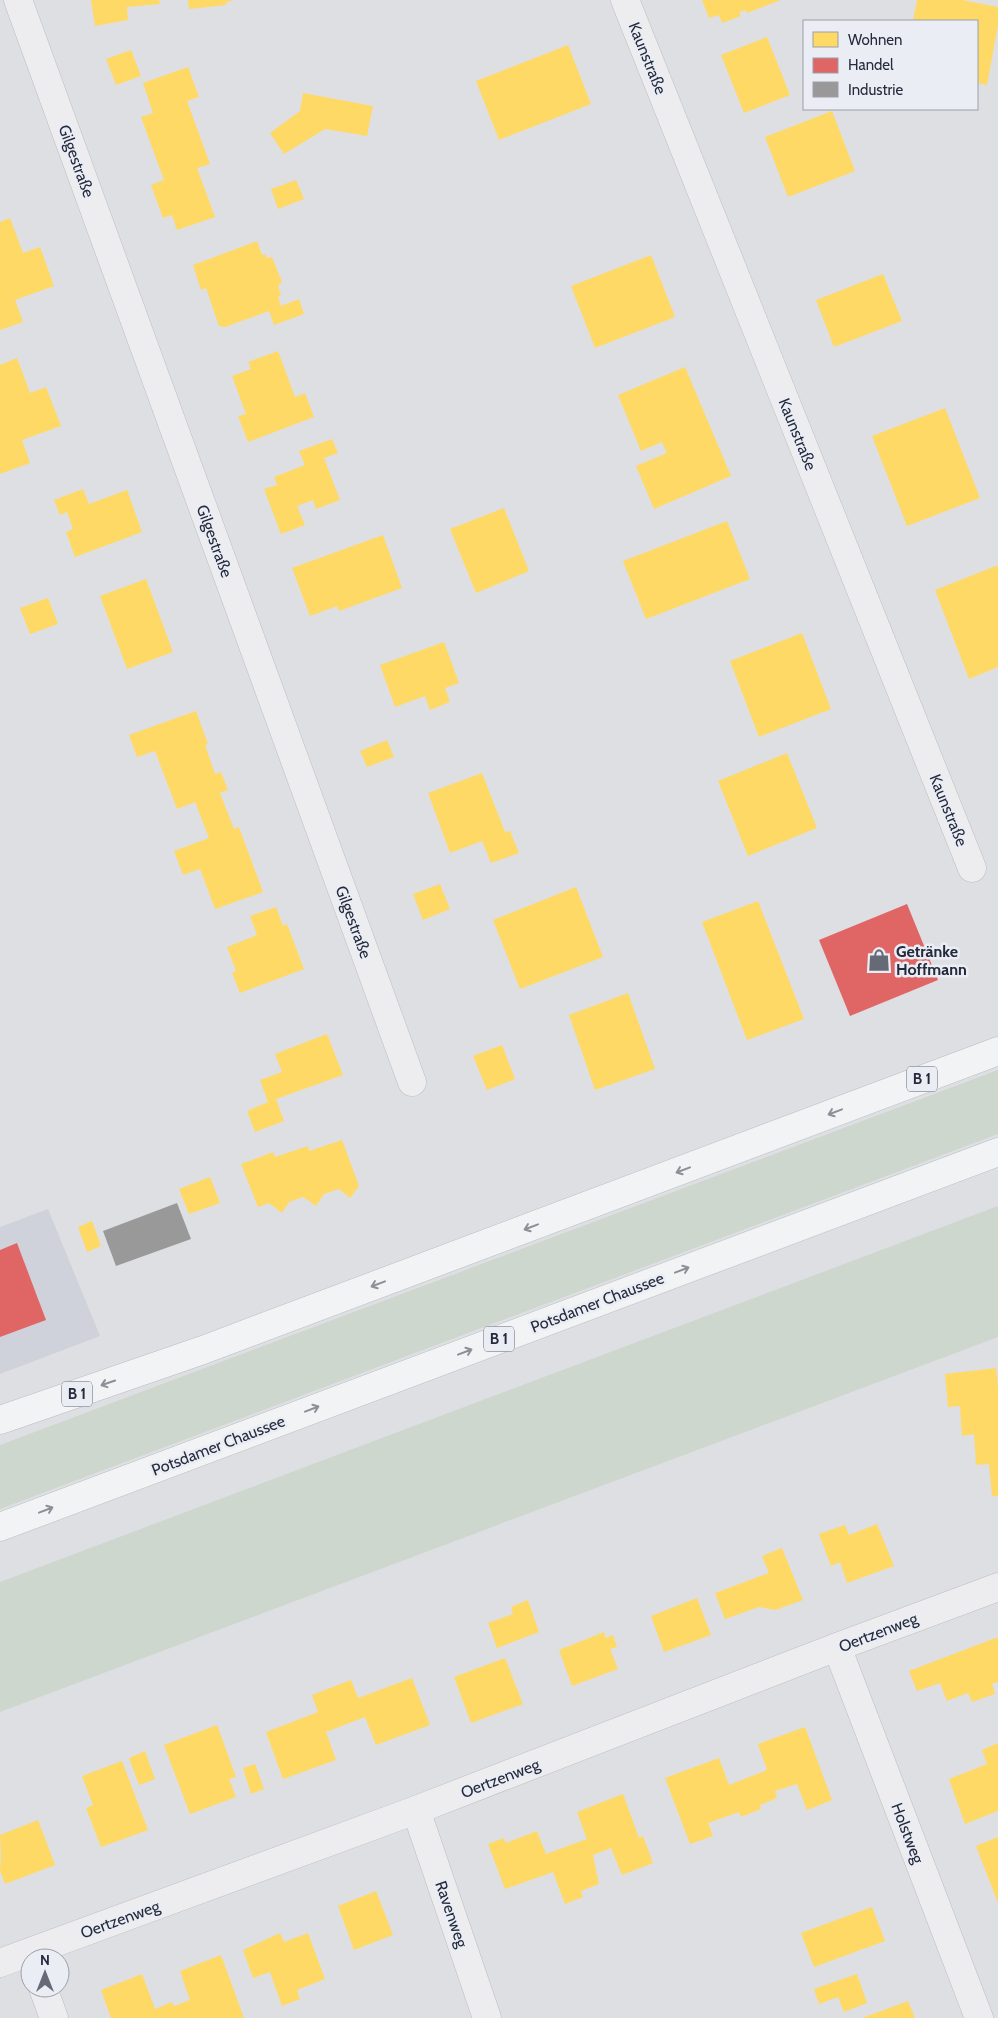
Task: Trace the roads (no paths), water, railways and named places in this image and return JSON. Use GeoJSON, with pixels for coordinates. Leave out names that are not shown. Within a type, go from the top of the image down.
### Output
{"type":"FeatureCollection","features":[{"type":"Feature","properties":{"kind":"main road","name":"B 1"},"geometry":{"type":"LineString","coordinates":[[0,1420],[203,1350],[998,1051]]}},
{"type":"Feature","properties":{"kind":"main road","name":"Potsdamer Chaussee"},"geometry":{"type":"LineString","coordinates":[[0,1527],[998,1152]]}},
{"type":"Feature","properties":{"kind":"street","name":"Gilgestraße"},"geometry":{"type":"LineString","coordinates":[[18,0],[412,1082]]}},
{"type":"Feature","properties":{"kind":"street","name":"Kaunstraße"},"geometry":{"type":"LineString","coordinates":[[625,0],[972,868]]}},
{"type":"Feature","properties":{"kind":"street","name":"Oertzenweg"},"geometry":{"type":"LineString","coordinates":[[50,1948],[998,1587]]}},
{"type":"Feature","properties":{"kind":"street","name":"Holstweg"},"geometry":{"type":"LineString","coordinates":[[837,1647],[979,2018]]}},
{"type":"Feature","properties":{"kind":"street","name":"Ravenweg"},"geometry":{"type":"LineString","coordinates":[[416,1810],[487,2018]]}},
{"type":"Feature","properties":{"kind":"street","name":"Oertzenweg"},"geometry":{"type":"LineString","coordinates":[[0,1963],[20,1958]]}},
{"type":"Feature","properties":{"kind":"street"},"geometry":{"type":"LineString","coordinates":[[47,1998],[54,2018]]}},
{"type":"Feature","properties":{"kind":"place","name":"Getränke Hoffmann"},"geometry":{"type":"Point","coordinates":[879,960]}}]}
